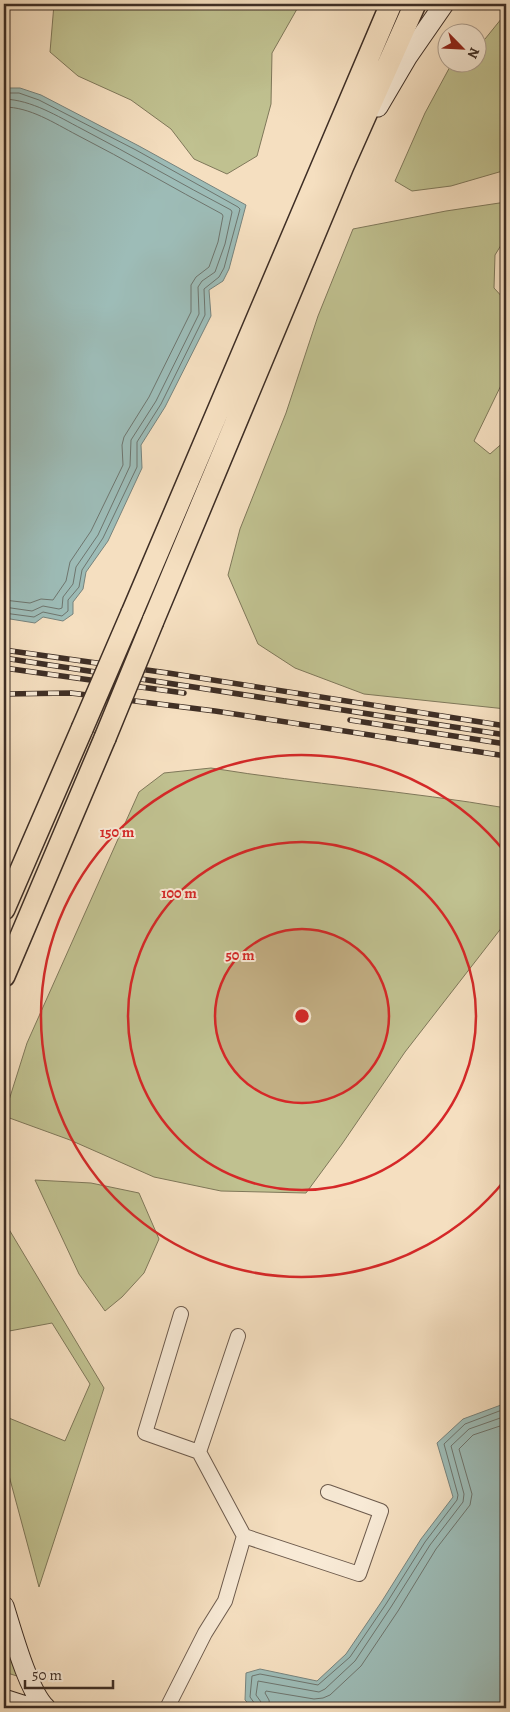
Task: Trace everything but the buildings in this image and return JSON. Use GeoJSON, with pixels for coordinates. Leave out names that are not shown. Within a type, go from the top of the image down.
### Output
{"type":"FeatureCollection","features":[{"type":"Feature","properties":{"kind":"main road"},"geometry":{"type":"LineString","coordinates":[[4,909],[391,4]]}},
{"type":"Feature","properties":{"kind":"main road"},"geometry":{"type":"LineString","coordinates":[[4,976],[343,166],[415,4]]}},
{"type":"Feature","properties":{"kind":"main road"},"geometry":{"type":"LineString","coordinates":[[343,166],[408,56],[444,4]]}},
{"type":"Feature","properties":{"kind":"main road"},"geometry":{"type":"LineString","coordinates":[[4,1606],[31,1684],[41,1703],[46,1708]]}},
{"type":"Feature","properties":{"kind":"main road"},"geometry":{"type":"LineString","coordinates":[[4,1699],[32,1708]]}},
{"type":"Feature","properties":{"kind":"street"},"geometry":{"type":"LineString","coordinates":[[166,1708],[205,1633],[225,1601],[244,1536],[200,1452],[146,1433],[180,1314]]}},
{"type":"Feature","properties":{"kind":"street"},"geometry":{"type":"LineString","coordinates":[[200,1452],[238,1336]]}},
{"type":"Feature","properties":{"kind":"street"},"geometry":{"type":"LineString","coordinates":[[244,1536],[359,1574],[381,1512],[328,1492]]}},
{"type":"Feature","properties":{"kind":"green space"},"geometry":{"type":"Polygon","coordinates":[[[54,4],[297,4],[297,9],[272,53],[271,104],[257,156],[227,174],[194,159],[171,129],[131,100],[78,76],[50,52],[54,4]]]}},
{"type":"Feature","properties":{"kind":"green space"},"geometry":{"type":"Polygon","coordinates":[[[506,13],[506,170],[451,186],[412,191],[395,181],[425,113],[447,72],[488,72],[488,35],[506,13]]]}},
{"type":"Feature","properties":{"kind":"green space"},"geometry":{"type":"Polygon","coordinates":[[[506,202],[506,237],[495,255],[494,288],[506,301],[506,375],[474,441],[490,454],[506,440],[506,709],[364,694],[295,668],[258,644],[228,575],[240,529],[286,413],[318,316],[353,229],[446,211],[506,202]]]}},
{"type":"Feature","properties":{"kind":"green space"},"geometry":{"type":"Polygon","coordinates":[[[211,768],[506,808],[506,922],[405,1052],[306,1193],[221,1191],[154,1177],[70,1140],[4,1116],[27,1043],[139,792],[164,773],[211,768]]]}},
{"type":"Feature","properties":{"kind":"green space"},"geometry":{"type":"Polygon","coordinates":[[[35,1180],[91,1183],[139,1193],[159,1239],[144,1273],[122,1297],[105,1311],[79,1274],[35,1180]]]}},
{"type":"Feature","properties":{"kind":"green space"},"geometry":{"type":"Polygon","coordinates":[[[4,1221],[104,1388],[39,1587],[4,1457],[4,1416],[65,1441],[90,1384],[52,1323],[4,1332],[4,1221]]]}},
{"type":"Feature","properties":{"kind":"green space"},"geometry":{"type":"Polygon","coordinates":[[[4,1638],[17,1676],[4,1672],[4,1638]]]}},
{"type":"Feature","properties":{"kind":"water"},"geometry":{"type":"Polygon","coordinates":[[[4,88],[20,88],[41,95],[246,205],[229,269],[223,281],[209,290],[211,316],[165,407],[141,445],[142,468],[108,541],[86,572],[83,589],[73,602],[73,614],[63,621],[43,617],[35,623],[4,618],[4,88]]]}},
{"type":"Feature","properties":{"kind":"water"},"geometry":{"type":"Polygon","coordinates":[[[501,1405],[506,1405],[506,1708],[253,1708],[245,1700],[246,1673],[260,1669],[317,1681],[346,1654],[421,1539],[453,1497],[437,1443],[463,1419],[501,1405]]]}},
{"type":"Feature","properties":{"kind":"railway"},"geometry":{"type":"LineString","coordinates":[[4,650],[168,673],[506,726]]}},
{"type":"Feature","properties":{"kind":"railway"},"geometry":{"type":"LineString","coordinates":[[4,658],[506,735]]}},
{"type":"Feature","properties":{"kind":"railway"},"geometry":{"type":"LineString","coordinates":[[4,668],[184,693]]}},
{"type":"Feature","properties":{"kind":"railway"},"geometry":{"type":"LineString","coordinates":[[4,694],[71,693],[215,711],[506,756]]}},
{"type":"Feature","properties":{"kind":"railway"},"geometry":{"type":"LineString","coordinates":[[350,720],[506,744]]}}]}
